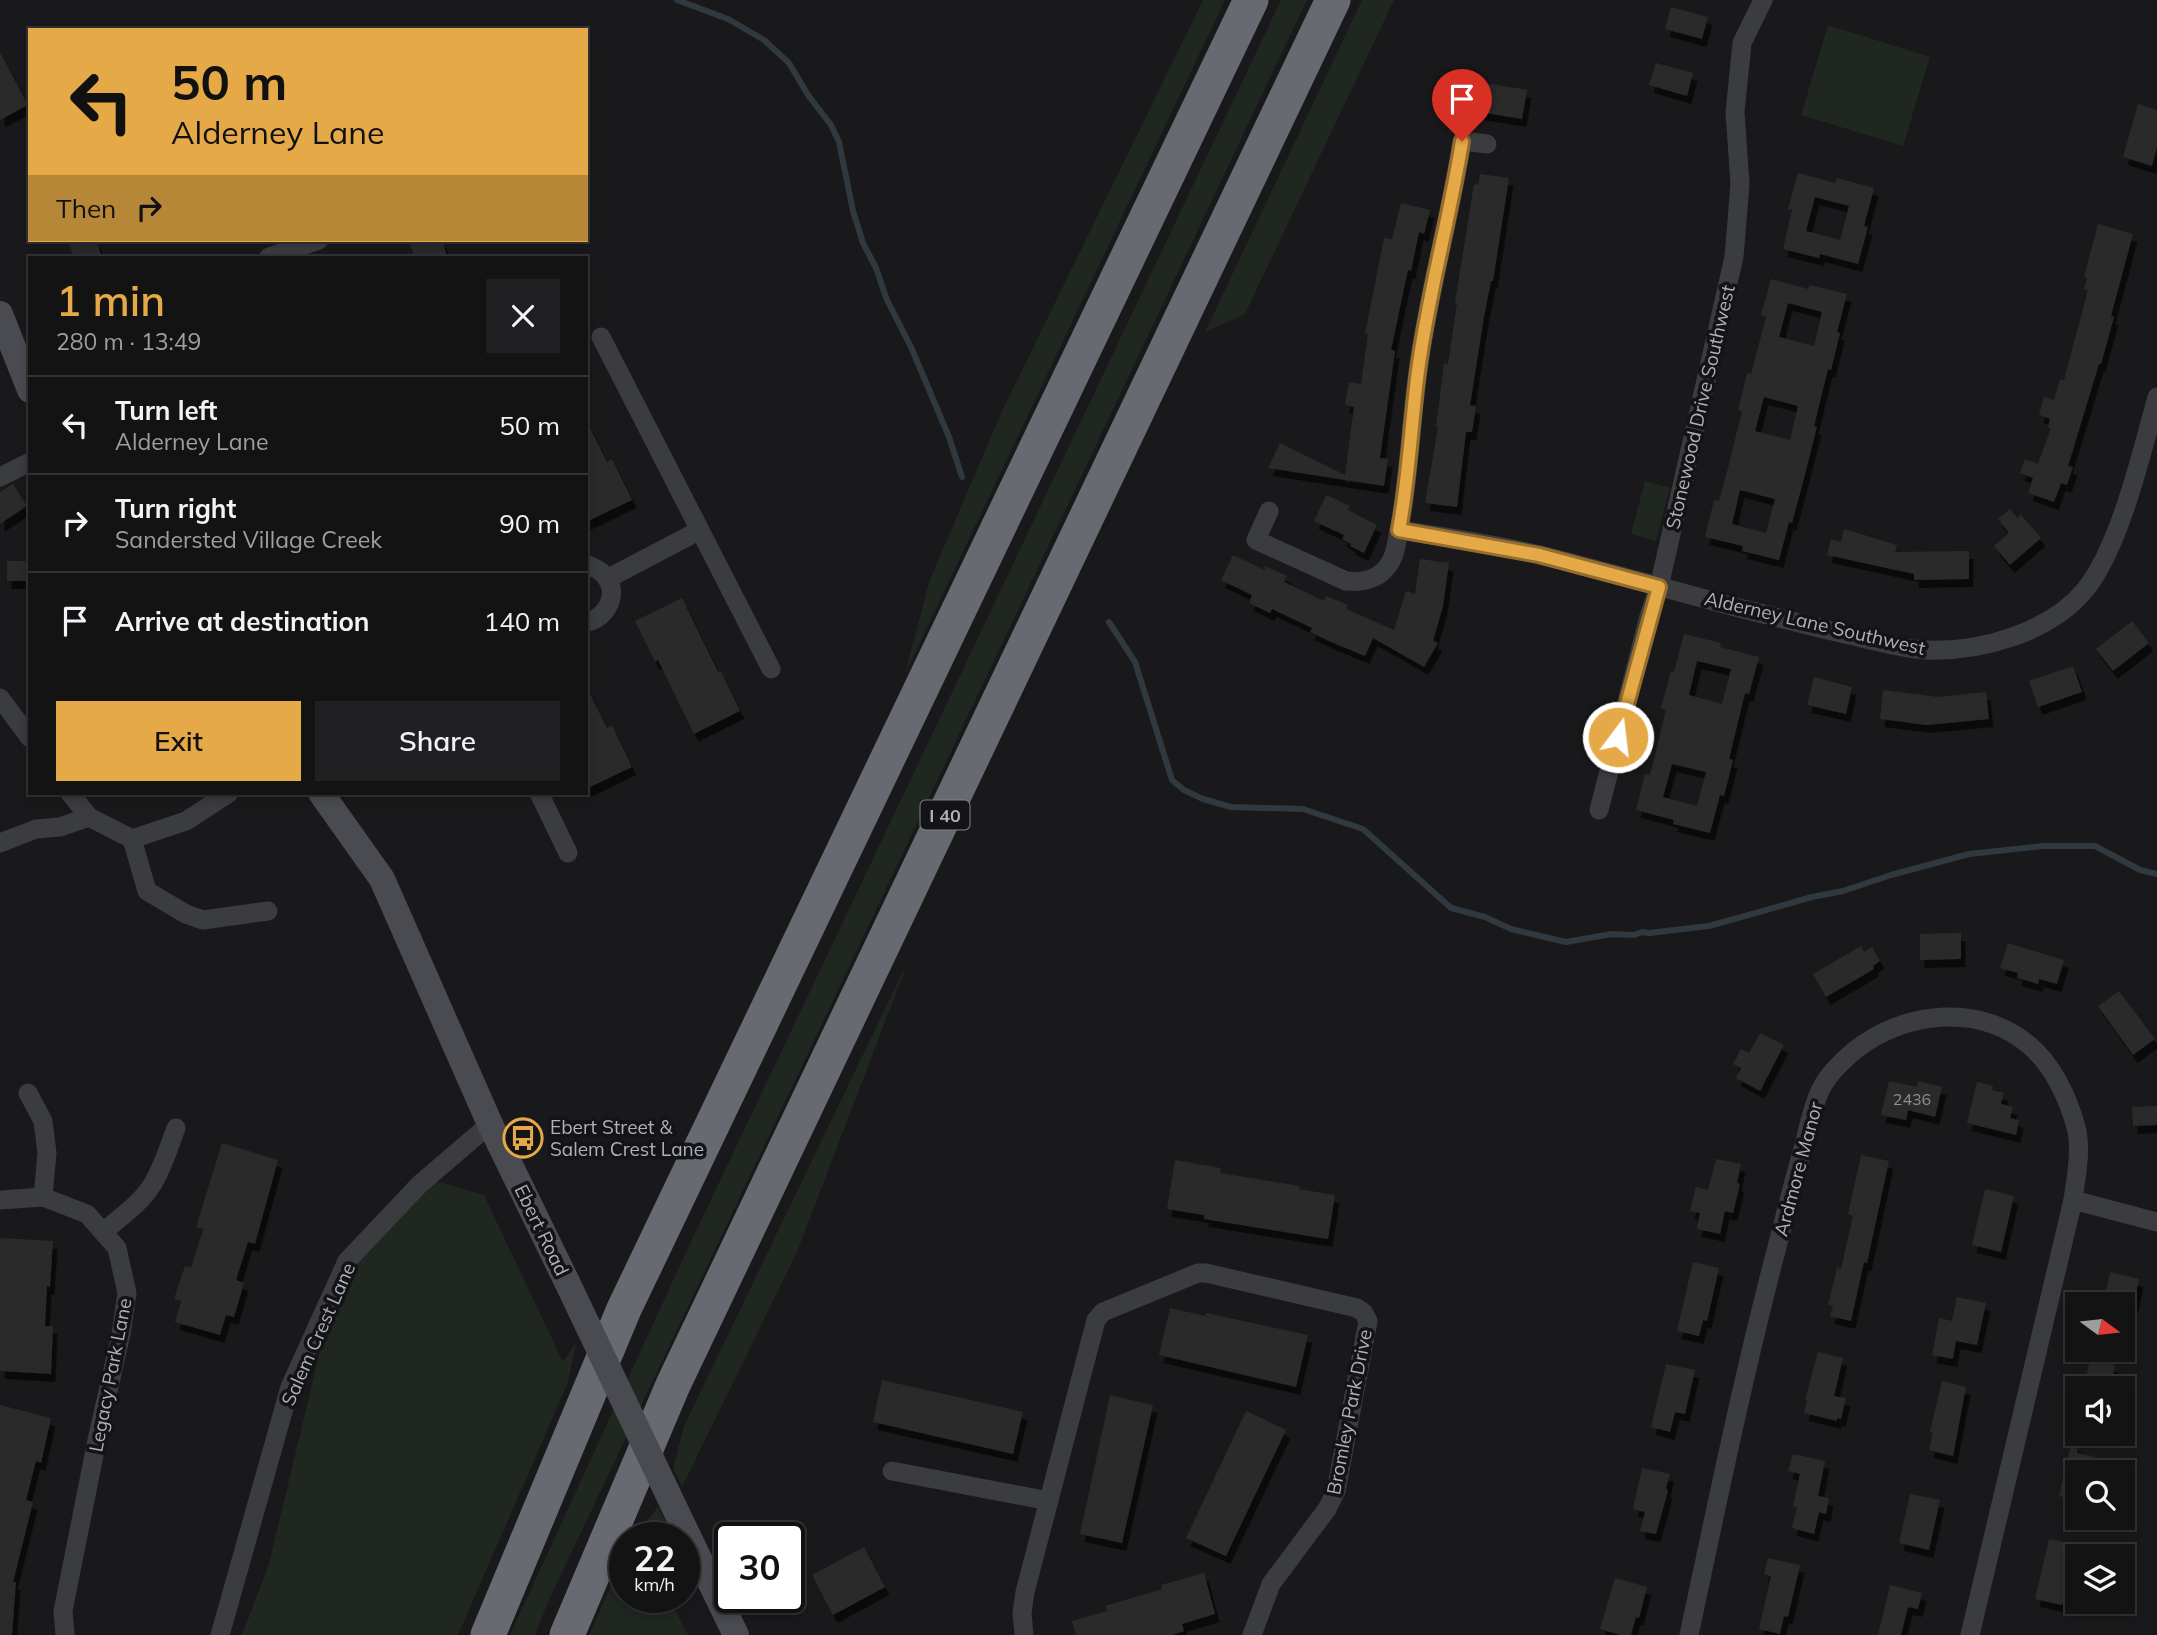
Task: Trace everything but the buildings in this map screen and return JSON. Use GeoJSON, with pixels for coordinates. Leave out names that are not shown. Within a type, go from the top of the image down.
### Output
{"type":"FeatureCollection","features":[{"type":"Feature","properties":{"kind":"highway"},"geometry":{"type":"LineString","coordinates":[[488,1635],[624,1309],[1251,0]]}},
{"type":"Feature","properties":{"kind":"highway","name":"I 40"},"geometry":{"type":"LineString","coordinates":[[567,1635],[673,1385],[1334,0]]}},
{"type":"Feature","properties":{"kind":"main road"},"geometry":{"type":"LineString","coordinates":[[0,313],[23,352],[28,379]]}},
{"type":"Feature","properties":{"kind":"main road","name":"Ebert Road"},"geometry":{"type":"LineString","coordinates":[[322,795],[382,879],[490,1124],[736,1635]]}},
{"type":"Feature","properties":{"kind":"street","name":"Stonewood Drive Southwest"},"geometry":{"type":"LineString","coordinates":[[1599,810],[1659,587],[1734,257],[1740,184],[1735,112],[1742,43],[1763,0]]}},
{"type":"Feature","properties":{"kind":"street"},"geometry":{"type":"LineString","coordinates":[[1269,510],[1256,540],[1346,581],[1360,583],[1373,579],[1384,571],[1392,560],[1404,503],[1421,349],[1453,198],[1462,141],[1486,144]]}},
{"type":"Feature","properties":{"kind":"street"},"geometry":{"type":"LineString","coordinates":[[272,256],[313,242]]}},
{"type":"Feature","properties":{"kind":"street"},"geometry":{"type":"LineString","coordinates":[[601,337],[771,669]]}},
{"type":"Feature","properties":{"kind":"street","name":"Alderney Lane Southwest"},"geometry":{"type":"LineString","coordinates":[[1399,530],[1539,555],[1804,625],[1924,650],[1978,646],[2011,637],[2044,622],[2085,590],[2100,567],[2119,522],[2157,397]]}},
{"type":"Feature","properties":{"kind":"street"},"geometry":{"type":"LineString","coordinates":[[0,477],[28,463]]}},
{"type":"Feature","properties":{"kind":"street"},"geometry":{"type":"LineString","coordinates":[[607,579],[699,530]]}},
{"type":"Feature","properties":{"kind":"street"},"geometry":{"type":"LineString","coordinates":[[588,565],[600,570],[607,579],[611,597],[606,611],[594,621],[588,622]]}},
{"type":"Feature","properties":{"kind":"street"},"geometry":{"type":"LineString","coordinates":[[0,698],[28,736]]}},
{"type":"Feature","properties":{"kind":"street"},"geometry":{"type":"LineString","coordinates":[[72,795],[89,817],[132,839],[186,821],[226,795]]}},
{"type":"Feature","properties":{"kind":"street"},"geometry":{"type":"LineString","coordinates":[[540,795],[568,853]]}},
{"type":"Feature","properties":{"kind":"street"},"geometry":{"type":"LineString","coordinates":[[0,843],[36,830],[60,827],[89,817]]}},
{"type":"Feature","properties":{"kind":"street"},"geometry":{"type":"LineString","coordinates":[[132,839],[147,891],[187,914],[203,920],[268,911]]}},
{"type":"Feature","properties":{"kind":"street","name":"Ardmore Manor"},"geometry":{"type":"LineString","coordinates":[[1689,1635],[1769,1275],[1814,1106],[1830,1074],[1842,1060],[1864,1043],[1886,1030],[1911,1021],[1938,1016],[1964,1017],[2008,1031],[2030,1046],[2047,1065],[2069,1105],[2077,1130],[2078,1147],[2073,1200],[1970,1635]]}},
{"type":"Feature","properties":{"kind":"street"},"geometry":{"type":"LineString","coordinates":[[28,1093],[43,1121],[47,1153],[43,1197]]}},
{"type":"Feature","properties":{"kind":"street","name":"Salem Crest Lane"},"geometry":{"type":"LineString","coordinates":[[220,1635],[290,1387],[347,1261],[420,1184],[490,1124]]}},
{"type":"Feature","properties":{"kind":"street"},"geometry":{"type":"LineString","coordinates":[[103,1232],[135,1205],[151,1187],[176,1128]]}},
{"type":"Feature","properties":{"kind":"street","name":"Legacy Park Lane"},"geometry":{"type":"LineString","coordinates":[[0,1200],[43,1197],[87,1214],[117,1248],[127,1293],[121,1334],[63,1611],[65,1635]]}},
{"type":"Feature","properties":{"kind":"street"},"geometry":{"type":"LineString","coordinates":[[2073,1200],[2157,1222]]}},
{"type":"Feature","properties":{"kind":"street","name":"Bromley Park Drive"},"geometry":{"type":"LineString","coordinates":[[1024,1635],[1022,1613],[1025,1592],[1096,1320],[1103,1312],[1198,1273],[1357,1308],[1364,1313],[1368,1321],[1336,1491],[1327,1509],[1270,1584],[1252,1635]]}},
{"type":"Feature","properties":{"kind":"street"},"geometry":{"type":"LineString","coordinates":[[892,1471],[1049,1502]]}},
{"type":"Feature","properties":{"kind":"shaded area"},"geometry":{"type":"Polygon","coordinates":[[[1203,0],[1225,0],[905,674],[929,582],[1003,409],[1203,0]]]}},
{"type":"Feature","properties":{"kind":"shaded area"},"geometry":{"type":"Polygon","coordinates":[[[1281,0],[1307,0],[548,1602],[535,1635],[510,1635],[687,1250],[1281,0]]]}},
{"type":"Feature","properties":{"kind":"shaded area"},"geometry":{"type":"Polygon","coordinates":[[[1362,0],[1394,0],[1245,314],[1205,332],[1362,0]]]}},
{"type":"Feature","properties":{"kind":"shaded area"},"geometry":{"type":"Polygon","coordinates":[[[1828,25],[1930,57],[1903,146],[1801,115],[1828,25]]]}},
{"type":"Feature","properties":{"kind":"shaded area"},"geometry":{"type":"Polygon","coordinates":[[[1645,481],[1670,488],[1656,541],[1631,534],[1645,481]]]}},
{"type":"Feature","properties":{"kind":"shaded area"},"geometry":{"type":"Polygon","coordinates":[[[909,959],[797,1252],[682,1487],[673,1468],[684,1426],[909,959]]]}},
{"type":"Feature","properties":{"kind":"shaded area"},"geometry":{"type":"Polygon","coordinates":[[[410,1180],[443,1183],[484,1195],[563,1362],[577,1341],[567,1385],[458,1635],[242,1635],[269,1564],[327,1321],[368,1226],[410,1180]]]}},
{"type":"Feature","properties":{"kind":"shaded area"},"geometry":{"type":"Polygon","coordinates":[[[658,1507],[666,1522],[646,1522],[658,1507]]]}},
{"type":"Feature","properties":{"kind":"shaded area"},"geometry":{"type":"Polygon","coordinates":[[[609,1590],[609,1613],[677,1613],[688,1635],[589,1635],[609,1590]]]}},
{"type":"Feature","properties":{"kind":"waterway"},"geometry":{"type":"LineString","coordinates":[[677,0],[728,19],[764,40],[789,63],[808,95],[831,125],[839,142],[853,211],[863,243],[911,347],[949,437],[962,477]]}},
{"type":"Feature","properties":{"kind":"waterway"},"geometry":{"type":"LineString","coordinates":[[1109,622],[1135,662],[1172,780],[1184,790],[1231,807],[1303,809],[1363,829],[1451,908],[1485,917],[1511,929],[1566,942],[1612,934],[1634,935],[1709,926],[1969,854],[2044,846],[2095,846],[2140,870],[2157,874]]}},
{"type":"Feature","properties":{"kind":"place","name":"Ebert Street & Salem Crest Lane"},"geometry":{"type":"Point","coordinates":[523,1138]}},
{"type":"Feature","properties":{"kind":"route"},"geometry":{"type":"LineString","coordinates":[[1462,141],[1453,198],[1423,338],[1399,530],[1539,555],[1659,587],[1618,737]]}}]}
